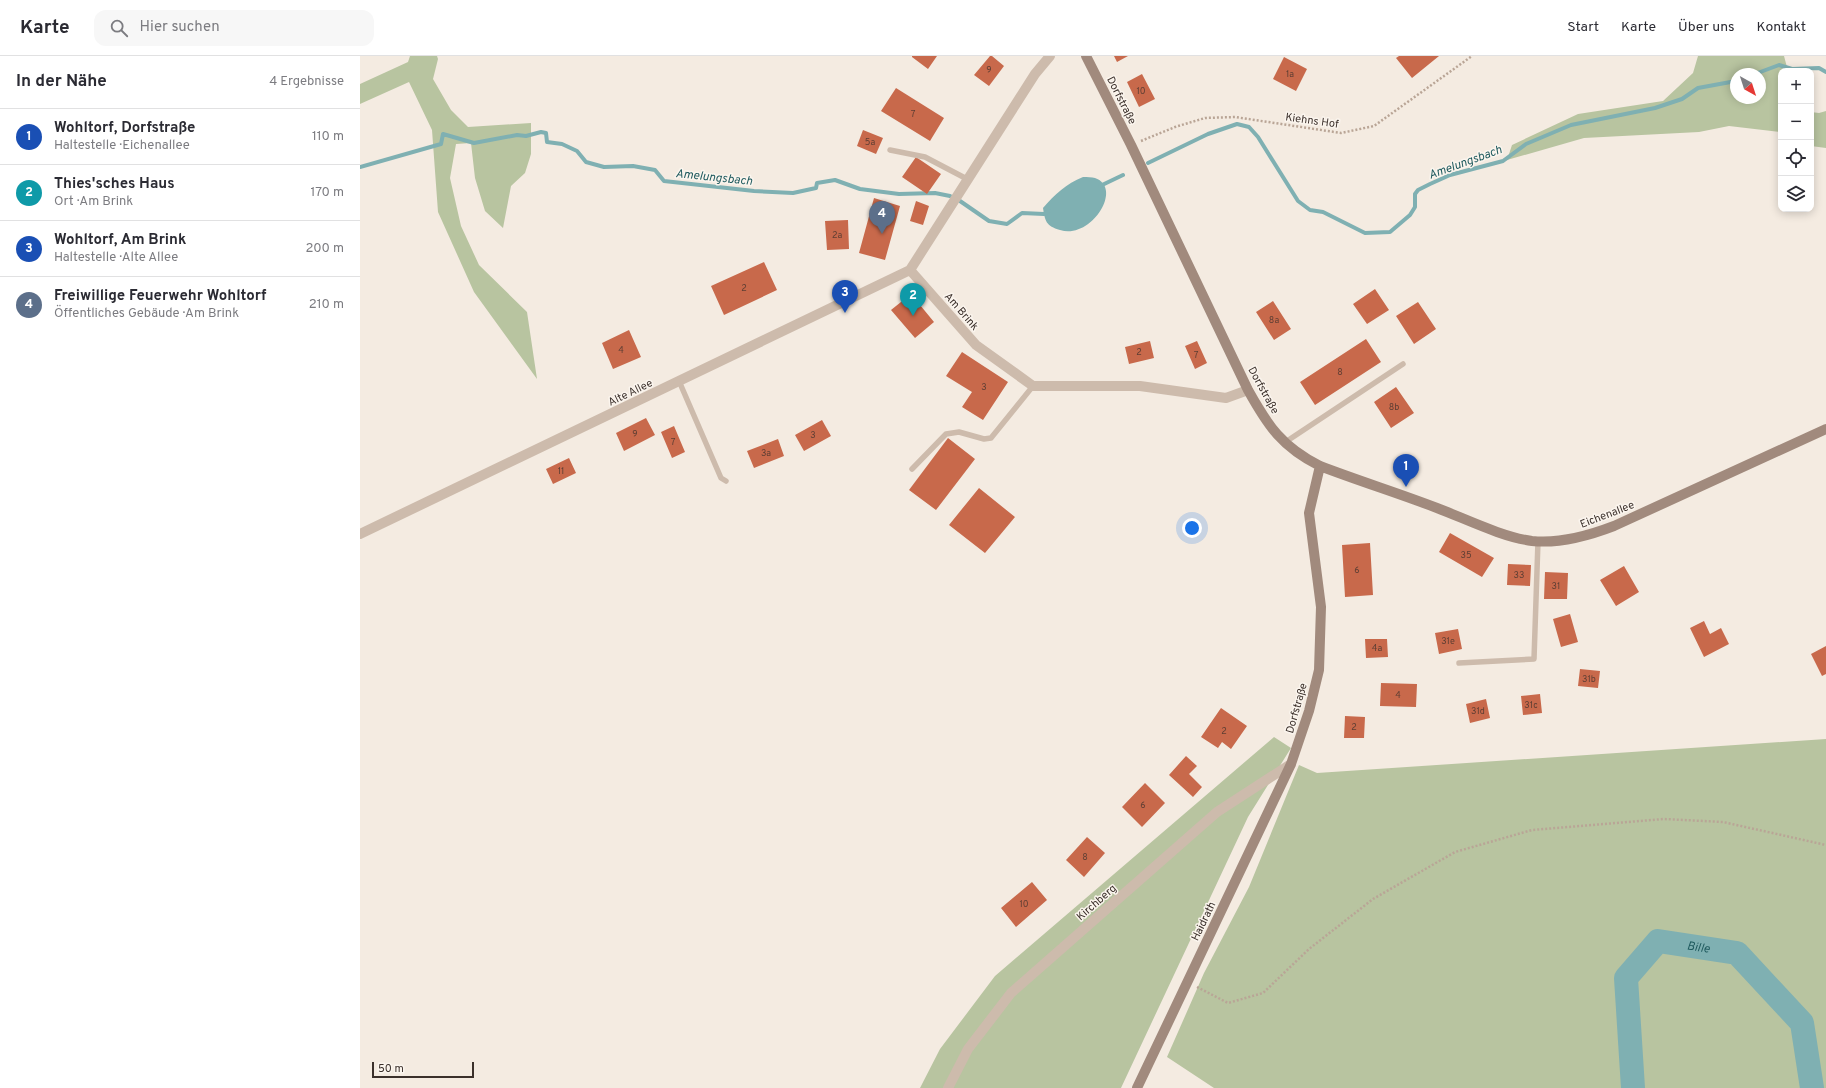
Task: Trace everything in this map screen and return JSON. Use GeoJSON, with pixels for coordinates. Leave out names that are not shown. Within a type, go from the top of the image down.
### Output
{"type":"FeatureCollection","features":[{"type":"Feature","properties":{"kind":"street"},"geometry":{"type":"LineString","coordinates":[[910,270],[1035,74],[1050,56]]}},
{"type":"Feature","properties":{"kind":"street","name":"Dorfstraße"},"geometry":{"type":"LineString","coordinates":[[1086,56],[1131,145],[1248,390],[1265,420],[1284,443],[1308,460],[1320,466],[1310,514],[1321,607],[1319,670],[1309,711],[1291,764]]}},
{"type":"Feature","properties":{"kind":"street","name":"Alte Allee"},"geometry":{"type":"LineString","coordinates":[[360,534],[910,270]]}},
{"type":"Feature","properties":{"kind":"street","name":"Am Brink"},"geometry":{"type":"LineString","coordinates":[[910,270],[976,345],[1032,386]]}},
{"type":"Feature","properties":{"kind":"street"},"geometry":{"type":"LineString","coordinates":[[1032,386],[1140,386],[1226,398],[1248,390]]}},
{"type":"Feature","properties":{"kind":"street","name":"Eichenallee"},"geometry":{"type":"LineString","coordinates":[[1320,466],[1404,495],[1511,536],[1538,541],[1571,539],[1594,534],[1614,526],[1826,429]]}},
{"type":"Feature","properties":{"kind":"street","name":"Haidrath"},"geometry":{"type":"LineString","coordinates":[[1137,1088],[1186,982],[1291,764]]}},
{"type":"Feature","properties":{"kind":"street","name":"Kirchberg"},"geometry":{"type":"LineString","coordinates":[[948,1088],[968,1049],[1011,993],[1217,812],[1291,764]]}},
{"type":"Feature","properties":{"kind":"lane"},"geometry":{"type":"LineString","coordinates":[[890,150],[925,157],[967,179]]}},
{"type":"Feature","properties":{"kind":"lane"},"geometry":{"type":"LineString","coordinates":[[1284,443],[1404,364]]}},
{"type":"Feature","properties":{"kind":"lane"},"geometry":{"type":"LineString","coordinates":[[679,381],[721,478],[726,481]]}},
{"type":"Feature","properties":{"kind":"lane"},"geometry":{"type":"LineString","coordinates":[[912,469],[946,434],[960,432],[984,438],[991,438],[1032,386]]}},
{"type":"Feature","properties":{"kind":"lane"},"geometry":{"type":"LineString","coordinates":[[1459,663],[1534,659],[1538,541]]}},
{"type":"Feature","properties":{"kind":"path","name":"Kiehns Hof"},"geometry":{"type":"LineString","coordinates":[[1131,145],[1175,127],[1205,118],[1234,117],[1341,133],[1374,126],[1472,56]]}},
{"type":"Feature","properties":{"kind":"path"},"geometry":{"type":"LineString","coordinates":[[1186,982],[1228,1002],[1263,993],[1309,948],[1373,899],[1455,852],[1532,830],[1664,819],[1716,821],[1826,845]]}},
{"type":"Feature","properties":{"kind":"green space"},"geometry":{"type":"Polygon","coordinates":[[[410,56],[437,56],[438,59],[433,79],[451,110],[468,127],[531,123],[531,154],[525,173],[511,186],[503,228],[485,211],[475,178],[471,143],[456,144],[450,178],[461,226],[479,265],[527,312],[537,379],[474,292],[438,212],[432,130],[409,82],[360,104],[360,84],[408,62],[410,56]]]}},
{"type":"Feature","properties":{"kind":"green space"},"geometry":{"type":"Polygon","coordinates":[[[1698,56],[1784,56],[1787,68],[1778,68],[1778,132],[1729,126],[1699,132],[1584,138],[1507,160],[1512,145],[1578,114],[1663,101],[1693,73],[1698,56]]]}},
{"type":"Feature","properties":{"kind":"green space"},"geometry":{"type":"Polygon","coordinates":[[[1826,111],[1826,148],[1814,146],[1814,112],[1826,111]]]}},
{"type":"Feature","properties":{"kind":"green space"},"geometry":{"type":"Polygon","coordinates":[[[1274,737],[1291,748],[1248,817],[1121,1088],[920,1088],[940,1049],[995,976],[1274,737]]]}},
{"type":"Feature","properties":{"kind":"green space"},"geometry":{"type":"Polygon","coordinates":[[[1826,739],[1826,1088],[1214,1088],[1167,1057],[1204,973],[1249,887],[1299,765],[1317,773],[1826,739]]]}},
{"type":"Feature","properties":{"kind":"water"},"geometry":{"type":"Polygon","coordinates":[[[1083,177],[1095,178],[1103,184],[1106,192],[1105,201],[1100,212],[1083,228],[1072,231],[1060,230],[1052,227],[1046,220],[1043,208],[1061,190],[1083,177]]]}},
{"type":"Feature","properties":{"kind":"building"},"geometry":{"type":"Polygon","coordinates":[[[912,56],[937,56],[928,69],[912,56]]]}},
{"type":"Feature","properties":{"kind":"building"},"geometry":{"type":"Polygon","coordinates":[[[990,56],[1004,66],[989,86],[974,75],[990,56]]]}},
{"type":"Feature","properties":{"kind":"building"},"geometry":{"type":"Polygon","coordinates":[[[1114,56],[1128,56],[1117,62],[1114,56]]]}},
{"type":"Feature","properties":{"kind":"building"},"geometry":{"type":"Polygon","coordinates":[[[1399,56],[1439,56],[1412,78],[1396,58],[1399,56]]]}},
{"type":"Feature","properties":{"kind":"building"},"geometry":{"type":"Polygon","coordinates":[[[1284,57],[1307,69],[1296,91],[1273,79],[1284,57]]]}},
{"type":"Feature","properties":{"kind":"building"},"geometry":{"type":"Polygon","coordinates":[[[1142,74],[1155,99],[1139,107],[1127,82],[1142,74]]]}},
{"type":"Feature","properties":{"kind":"building"},"geometry":{"type":"Polygon","coordinates":[[[896,88],[944,118],[930,141],[881,111],[896,88]]]}},
{"type":"Feature","properties":{"kind":"building"},"geometry":{"type":"Polygon","coordinates":[[[863,130],[883,138],[876,154],[857,146],[863,130]]]}},
{"type":"Feature","properties":{"kind":"building"},"geometry":{"type":"Polygon","coordinates":[[[916,157],[941,174],[927,194],[902,177],[916,157]]]}},
{"type":"Feature","properties":{"kind":"building"},"geometry":{"type":"Polygon","coordinates":[[[874,198],[900,206],[885,260],[859,253],[874,198]]]}},
{"type":"Feature","properties":{"kind":"building"},"geometry":{"type":"Polygon","coordinates":[[[916,201],[929,206],[923,225],[910,221],[916,201]]]}},
{"type":"Feature","properties":{"kind":"building"},"geometry":{"type":"Polygon","coordinates":[[[848,220],[849,249],[827,250],[825,221],[848,220]]]}},
{"type":"Feature","properties":{"kind":"building"},"geometry":{"type":"Polygon","coordinates":[[[764,262],[777,290],[724,315],[711,286],[764,262]]]}},
{"type":"Feature","properties":{"kind":"building"},"geometry":{"type":"Polygon","coordinates":[[[1375,289],[1389,310],[1367,324],[1353,304],[1375,289]]]}},
{"type":"Feature","properties":{"kind":"building"},"geometry":{"type":"Polygon","coordinates":[[[911,294],[934,322],[915,338],[891,310],[911,294]]]}},
{"type":"Feature","properties":{"kind":"building"},"geometry":{"type":"Polygon","coordinates":[[[1273,301],[1291,329],[1274,340],[1256,312],[1273,301]]]}},
{"type":"Feature","properties":{"kind":"building"},"geometry":{"type":"Polygon","coordinates":[[[1418,302],[1436,329],[1414,344],[1396,316],[1418,302]]]}},
{"type":"Feature","properties":{"kind":"building"},"geometry":{"type":"Polygon","coordinates":[[[629,330],[641,357],[613,369],[602,343],[629,330]]]}},
{"type":"Feature","properties":{"kind":"building"},"geometry":{"type":"Polygon","coordinates":[[[1366,339],[1381,362],[1315,405],[1300,382],[1366,339]]]}},
{"type":"Feature","properties":{"kind":"building"},"geometry":{"type":"Polygon","coordinates":[[[1150,341],[1154,358],[1129,364],[1125,347],[1150,341]]]}},
{"type":"Feature","properties":{"kind":"building"},"geometry":{"type":"Polygon","coordinates":[[[1197,341],[1207,363],[1195,369],[1185,346],[1197,341]]]}},
{"type":"Feature","properties":{"kind":"building"},"geometry":{"type":"Polygon","coordinates":[[[962,352],[1008,382],[983,420],[962,407],[972,392],[946,376],[962,352]]]}},
{"type":"Feature","properties":{"kind":"building"},"geometry":{"type":"Polygon","coordinates":[[[1396,387],[1414,413],[1391,428],[1374,402],[1396,387]]]}},
{"type":"Feature","properties":{"kind":"building"},"geometry":{"type":"Polygon","coordinates":[[[646,418],[655,435],[624,451],[616,433],[646,418]]]}},
{"type":"Feature","properties":{"kind":"building"},"geometry":{"type":"Polygon","coordinates":[[[822,420],[831,436],[804,451],[795,435],[822,420]]]}},
{"type":"Feature","properties":{"kind":"building"},"geometry":{"type":"Polygon","coordinates":[[[674,426],[685,452],[672,458],[661,432],[674,426]]]}},
{"type":"Feature","properties":{"kind":"building"},"geometry":{"type":"Polygon","coordinates":[[[948,438],[975,459],[936,510],[909,490],[948,438]]]}},
{"type":"Feature","properties":{"kind":"building"},"geometry":{"type":"Polygon","coordinates":[[[778,439],[784,456],[754,468],[747,451],[778,439]]]}},
{"type":"Feature","properties":{"kind":"building"},"geometry":{"type":"Polygon","coordinates":[[[569,458],[576,473],[553,484],[546,469],[569,458]]]}},
{"type":"Feature","properties":{"kind":"building"},"geometry":{"type":"Polygon","coordinates":[[[979,488],[1015,517],[985,553],[949,525],[979,488]]]}},
{"type":"Feature","properties":{"kind":"building"},"geometry":{"type":"Polygon","coordinates":[[[1450,533],[1494,558],[1482,577],[1439,552],[1450,533]]]}},
{"type":"Feature","properties":{"kind":"building"},"geometry":{"type":"Polygon","coordinates":[[[1370,543],[1373,595],[1345,597],[1342,545],[1370,543]]]}},
{"type":"Feature","properties":{"kind":"building"},"geometry":{"type":"Polygon","coordinates":[[[1508,564],[1531,565],[1530,586],[1507,585],[1508,564]]]}},
{"type":"Feature","properties":{"kind":"building"},"geometry":{"type":"Polygon","coordinates":[[[1624,566],[1639,592],[1616,606],[1600,580],[1624,566]]]}},
{"type":"Feature","properties":{"kind":"building"},"geometry":{"type":"Polygon","coordinates":[[[1545,572],[1568,573],[1567,599],[1544,599],[1545,572]]]}},
{"type":"Feature","properties":{"kind":"building"},"geometry":{"type":"Polygon","coordinates":[[[1570,614],[1578,642],[1561,647],[1553,619],[1570,614]]]}},
{"type":"Feature","properties":{"kind":"building"},"geometry":{"type":"Polygon","coordinates":[[[1704,621],[1710,634],[1721,628],[1729,644],[1704,657],[1690,628],[1704,621]]]}},
{"type":"Feature","properties":{"kind":"building"},"geometry":{"type":"Polygon","coordinates":[[[1458,629],[1462,649],[1439,654],[1435,633],[1458,629]]]}},
{"type":"Feature","properties":{"kind":"building"},"geometry":{"type":"Polygon","coordinates":[[[1365,639],[1387,639],[1388,657],[1366,658],[1365,639]]]}},
{"type":"Feature","properties":{"kind":"building"},"geometry":{"type":"Polygon","coordinates":[[[1826,646],[1826,674],[1822,676],[1811,654],[1826,646]]]}},
{"type":"Feature","properties":{"kind":"building"},"geometry":{"type":"Polygon","coordinates":[[[1580,669],[1600,671],[1598,688],[1578,686],[1580,669]]]}},
{"type":"Feature","properties":{"kind":"building"},"geometry":{"type":"Polygon","coordinates":[[[1381,683],[1417,684],[1416,707],[1380,706],[1381,683]]]}},
{"type":"Feature","properties":{"kind":"building"},"geometry":{"type":"Polygon","coordinates":[[[1540,694],[1542,713],[1523,715],[1521,696],[1540,694]]]}},
{"type":"Feature","properties":{"kind":"building"},"geometry":{"type":"Polygon","coordinates":[[[1486,699],[1490,718],[1470,723],[1466,704],[1486,699]]]}},
{"type":"Feature","properties":{"kind":"building"},"geometry":{"type":"Polygon","coordinates":[[[1221,708],[1247,726],[1231,749],[1222,742],[1218,748],[1201,737],[1221,708]]]}},
{"type":"Feature","properties":{"kind":"building"},"geometry":{"type":"Polygon","coordinates":[[[1345,716],[1365,717],[1364,738],[1344,738],[1345,716]]]}},
{"type":"Feature","properties":{"kind":"building"},"geometry":{"type":"Polygon","coordinates":[[[1186,756],[1197,766],[1189,774],[1202,787],[1193,797],[1169,775],[1186,756]]]}},
{"type":"Feature","properties":{"kind":"building"},"geometry":{"type":"Polygon","coordinates":[[[1145,783],[1165,803],[1142,827],[1122,807],[1145,783]]]}},
{"type":"Feature","properties":{"kind":"building"},"geometry":{"type":"Polygon","coordinates":[[[1087,837],[1105,853],[1084,877],[1066,860],[1087,837]]]}},
{"type":"Feature","properties":{"kind":"building"},"geometry":{"type":"Polygon","coordinates":[[[1032,882],[1047,900],[1016,927],[1001,908],[1032,882]]]}},
{"type":"Feature","properties":{"kind":"waterway","name":"Amelungsbach"},"geometry":{"type":"LineString","coordinates":[[1766,70],[1779,65],[1792,69],[1819,68],[1826,72]]}},
{"type":"Feature","properties":{"kind":"waterway","name":"Amelungsbach"},"geometry":{"type":"LineString","coordinates":[[1148,163],[1208,134],[1237,124],[1249,127],[1258,137],[1298,201],[1310,210],[1323,212],[1365,233],[1390,232],[1410,215],[1415,207],[1415,194],[1418,190],[1450,175],[1503,161],[1526,144],[1571,125],[1655,108],[1682,99],[1698,88],[1730,82]]}},
{"type":"Feature","properties":{"kind":"waterway","name":"Amelungsbach"},"geometry":{"type":"LineString","coordinates":[[360,167],[441,144],[443,134],[474,143],[517,135],[526,136],[541,132],[546,133],[547,142],[562,144],[577,151],[586,162],[604,167],[633,166],[655,170],[664,181],[754,191],[793,193],[816,188],[817,183],[835,180],[860,189],[899,194],[935,193],[950,196]]}},
{"type":"Feature","properties":{"kind":"waterway","name":"Amelungsbach"},"geometry":{"type":"LineString","coordinates":[[1100,186],[1123,175]]}},
{"type":"Feature","properties":{"kind":"waterway","name":"Amelungsbach"},"geometry":{"type":"LineString","coordinates":[[960,201],[989,221],[1007,224],[1022,213],[1044,214],[1049,211]]}},
{"type":"Feature","properties":{"kind":"waterway","name":"Bille"},"geometry":{"type":"LineString","coordinates":[[1633,1088],[1626,978],[1658,941],[1737,953],[1802,1023],[1812,1088]]}},
{"type":"Feature","properties":{"kind":"place","name":"Freiwillige Feuerwehr Wohltorf"},"geometry":{"type":"Point","coordinates":[882,234]}},
{"type":"Feature","properties":{"kind":"place","name":"Wohltorf, Am Brink"},"geometry":{"type":"Point","coordinates":[845,313]}},
{"type":"Feature","properties":{"kind":"place","name":"Thies'sches Haus"},"geometry":{"type":"Point","coordinates":[913,316]}},
{"type":"Feature","properties":{"kind":"place","name":"Wohltorf, Dorfstraße"},"geometry":{"type":"Point","coordinates":[1406,487]}}]}
